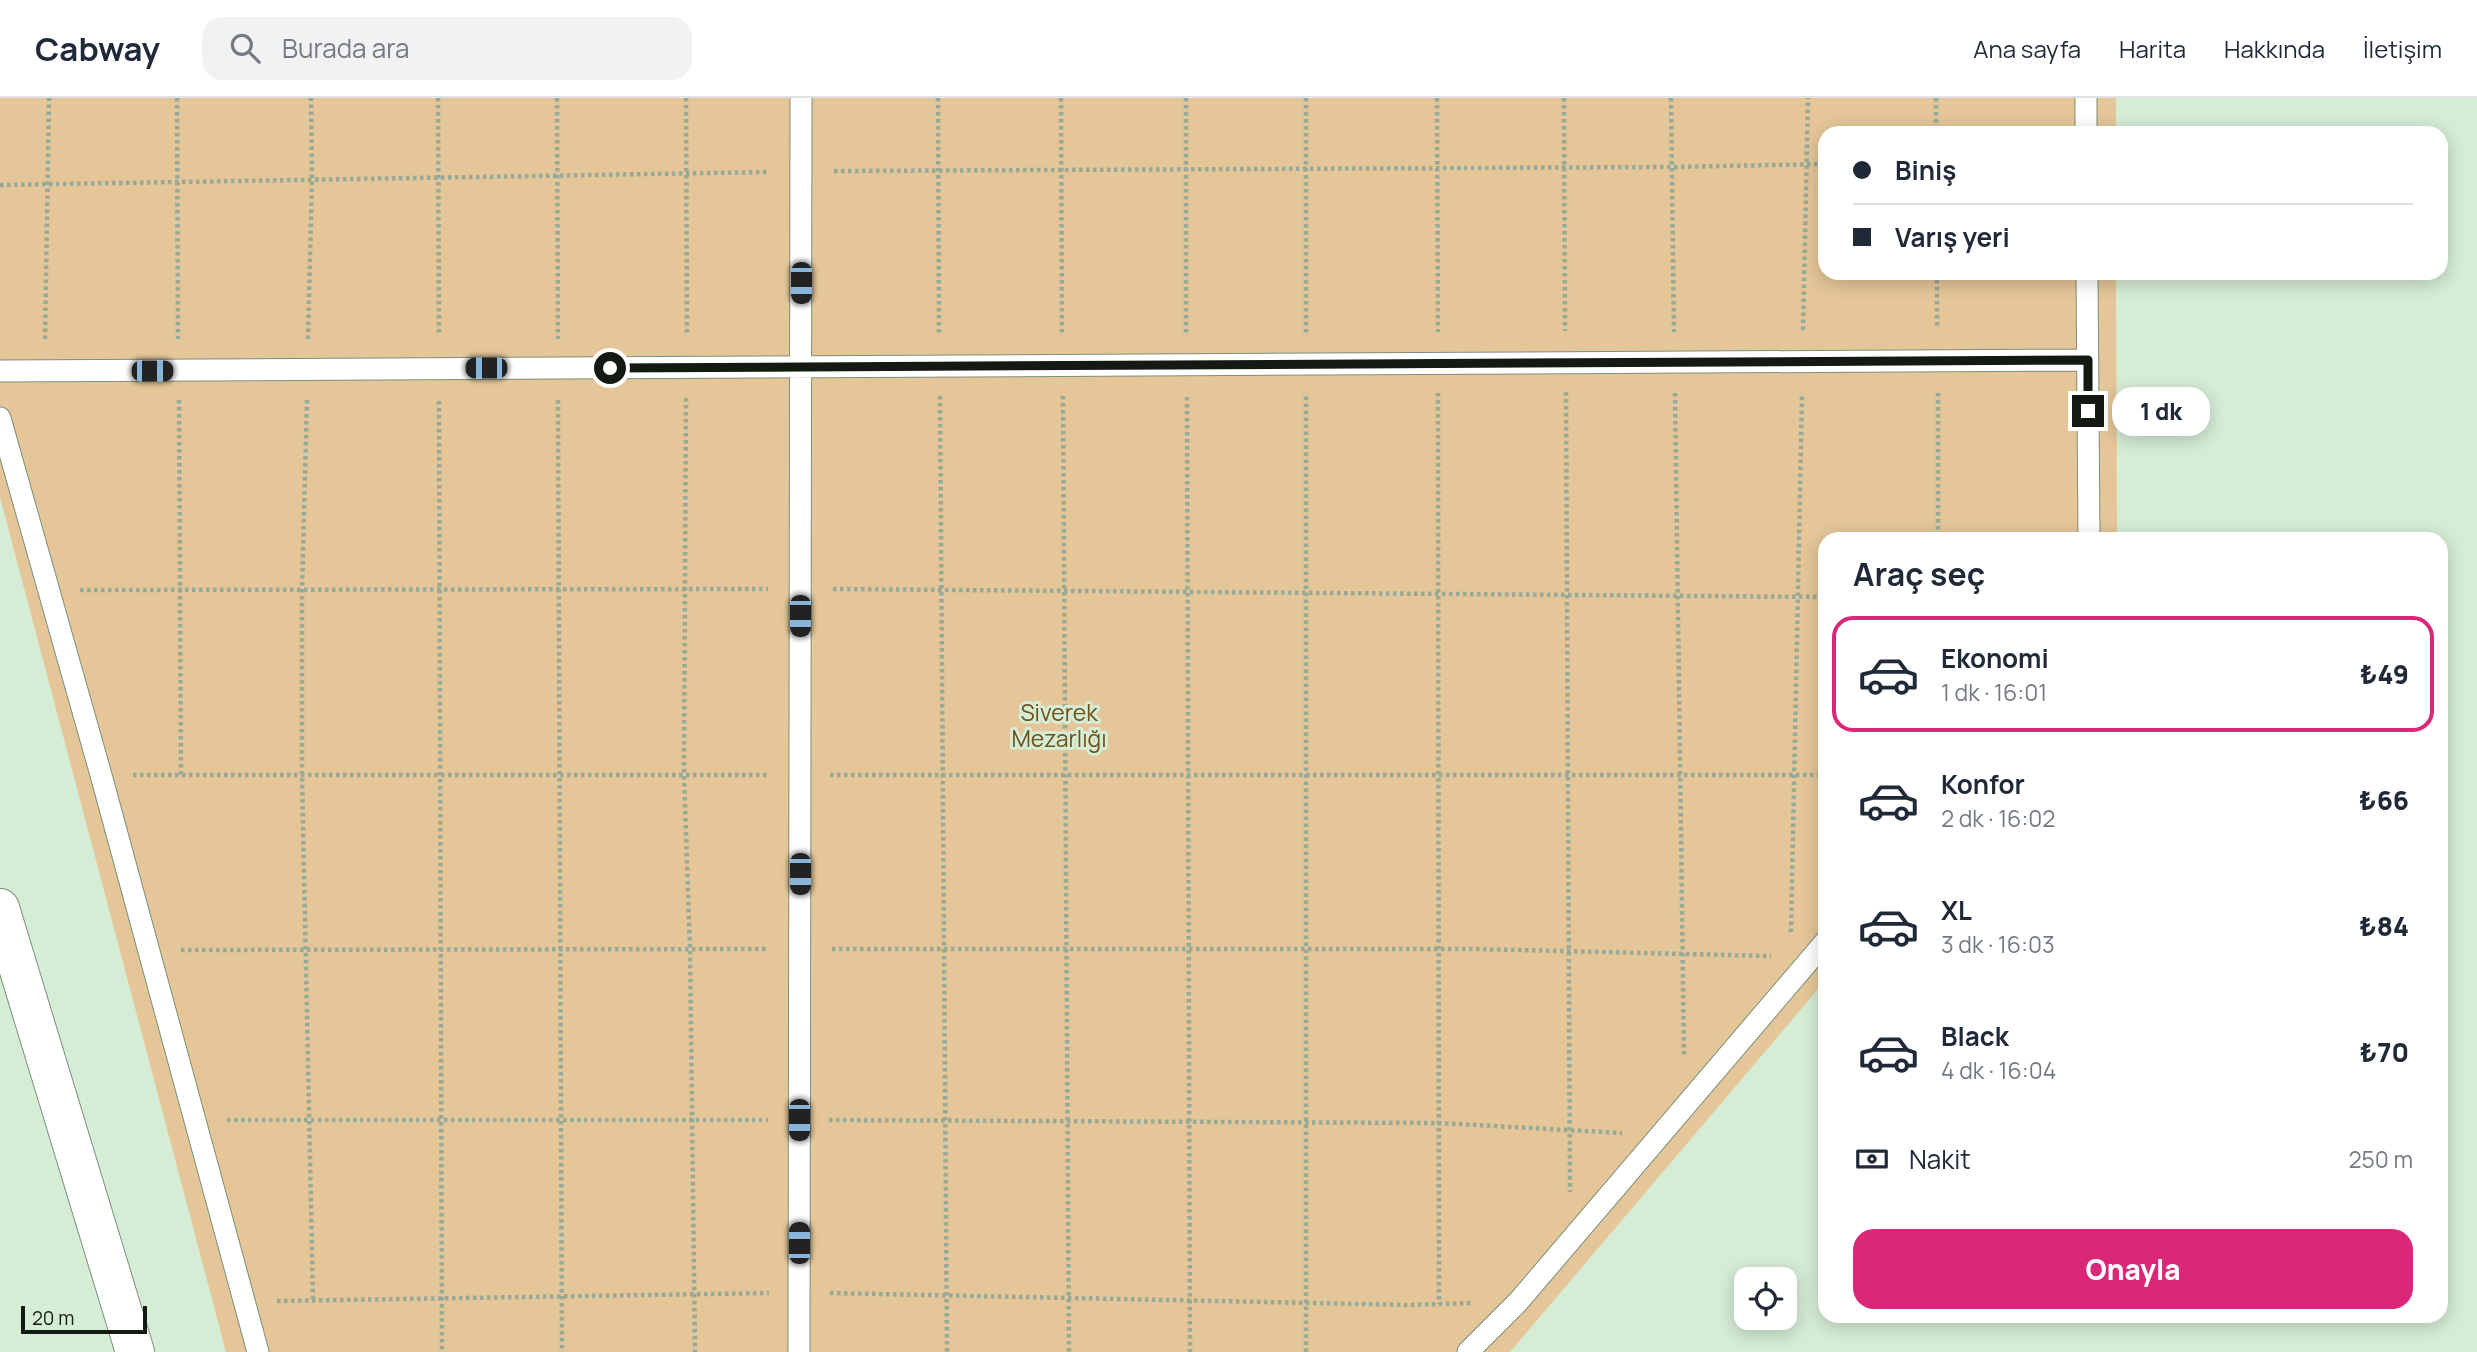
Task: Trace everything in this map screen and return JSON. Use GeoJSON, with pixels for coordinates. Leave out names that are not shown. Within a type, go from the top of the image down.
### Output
{"type":"FeatureCollection","features":[{"type":"Feature","properties":{"kind":"street"},"geometry":{"type":"LineString","coordinates":[[0,908],[135,1352]]}},
{"type":"Feature","properties":{"kind":"lane"},"geometry":{"type":"LineString","coordinates":[[799,1352],[801,98]]}},
{"type":"Feature","properties":{"kind":"lane"},"geometry":{"type":"LineString","coordinates":[[2086,98],[2086,126]]}},
{"type":"Feature","properties":{"kind":"lane"},"geometry":{"type":"LineString","coordinates":[[2087,280],[2089,532]]}},
{"type":"Feature","properties":{"kind":"lane"},"geometry":{"type":"LineString","coordinates":[[0,371],[2088,360]]}},
{"type":"Feature","properties":{"kind":"lane"},"geometry":{"type":"LineString","coordinates":[[0,418],[101,775],[258,1352]]}},
{"type":"Feature","properties":{"kind":"lane"},"geometry":{"type":"LineString","coordinates":[[1468,1352],[1518,1303],[1685,1106],[1809,952]]}},
{"type":"Feature","properties":{"kind":"path"},"geometry":{"type":"LineString","coordinates":[[45,371],[50,98]]}},
{"type":"Feature","properties":{"kind":"path"},"geometry":{"type":"LineString","coordinates":[[177,98],[181,775]]}},
{"type":"Feature","properties":{"kind":"path"},"geometry":{"type":"LineString","coordinates":[[311,98],[312,180],[302,590],[302,775],[313,1300]]}},
{"type":"Feature","properties":{"kind":"path"},"geometry":{"type":"LineString","coordinates":[[438,98],[442,1352]]}},
{"type":"Feature","properties":{"kind":"path"},"geometry":{"type":"LineString","coordinates":[[557,98],[562,1352]]}},
{"type":"Feature","properties":{"kind":"path"},"geometry":{"type":"LineString","coordinates":[[687,98],[684,775],[690,948],[695,1352]]}},
{"type":"Feature","properties":{"kind":"path"},"geometry":{"type":"LineString","coordinates":[[938,98],[947,1352]]}},
{"type":"Feature","properties":{"kind":"path"},"geometry":{"type":"LineString","coordinates":[[1061,98],[1069,1352]]}},
{"type":"Feature","properties":{"kind":"path"},"geometry":{"type":"LineString","coordinates":[[1186,98],[1190,1352]]}},
{"type":"Feature","properties":{"kind":"path"},"geometry":{"type":"LineString","coordinates":[[1306,98],[1306,1352]]}},
{"type":"Feature","properties":{"kind":"path"},"geometry":{"type":"LineString","coordinates":[[1437,98],[1439,1304]]}},
{"type":"Feature","properties":{"kind":"path"},"geometry":{"type":"LineString","coordinates":[[1564,98],[1570,1242]]}},
{"type":"Feature","properties":{"kind":"path"},"geometry":{"type":"LineString","coordinates":[[1671,98],[1685,1106]]}},
{"type":"Feature","properties":{"kind":"path"},"geometry":{"type":"LineString","coordinates":[[148,950],[1438,948],[1683,953],[1809,952],[1795,775],[1808,98]]}},
{"type":"Feature","properties":{"kind":"path"},"geometry":{"type":"LineString","coordinates":[[1936,98],[1936,126]]}},
{"type":"Feature","properties":{"kind":"path"},"geometry":{"type":"LineString","coordinates":[[0,185],[801,171],[1818,164]]}},
{"type":"Feature","properties":{"kind":"path"},"geometry":{"type":"LineString","coordinates":[[1937,280],[1938,532]]}},
{"type":"Feature","properties":{"kind":"path"},"geometry":{"type":"LineString","coordinates":[[48,590],[1064,590],[1818,597]]}},
{"type":"Feature","properties":{"kind":"path"},"geometry":{"type":"LineString","coordinates":[[101,775],[1818,775]]}},
{"type":"Feature","properties":{"kind":"path"},"geometry":{"type":"LineString","coordinates":[[195,1120],[1439,1123],[1660,1136]]}},
{"type":"Feature","properties":{"kind":"path"},"geometry":{"type":"LineString","coordinates":[[244,1302],[799,1293],[1306,1303],[1518,1303]]}},
{"type":"Feature","properties":{"kind":"green space","name":"Siverek Mezarlığı"},"geometry":{"type":"Polygon","coordinates":[[[0,98],[2116,98],[2116,126],[1818,126],[1818,280],[2116,280],[2117,532],[1818,532],[1818,989],[1510,1352],[226,1352],[0,497],[0,98]]]}},
{"type":"Feature","properties":{"kind":"route"},"geometry":{"type":"LineString","coordinates":[[610,368],[2088,360],[2088,411]]}}]}
